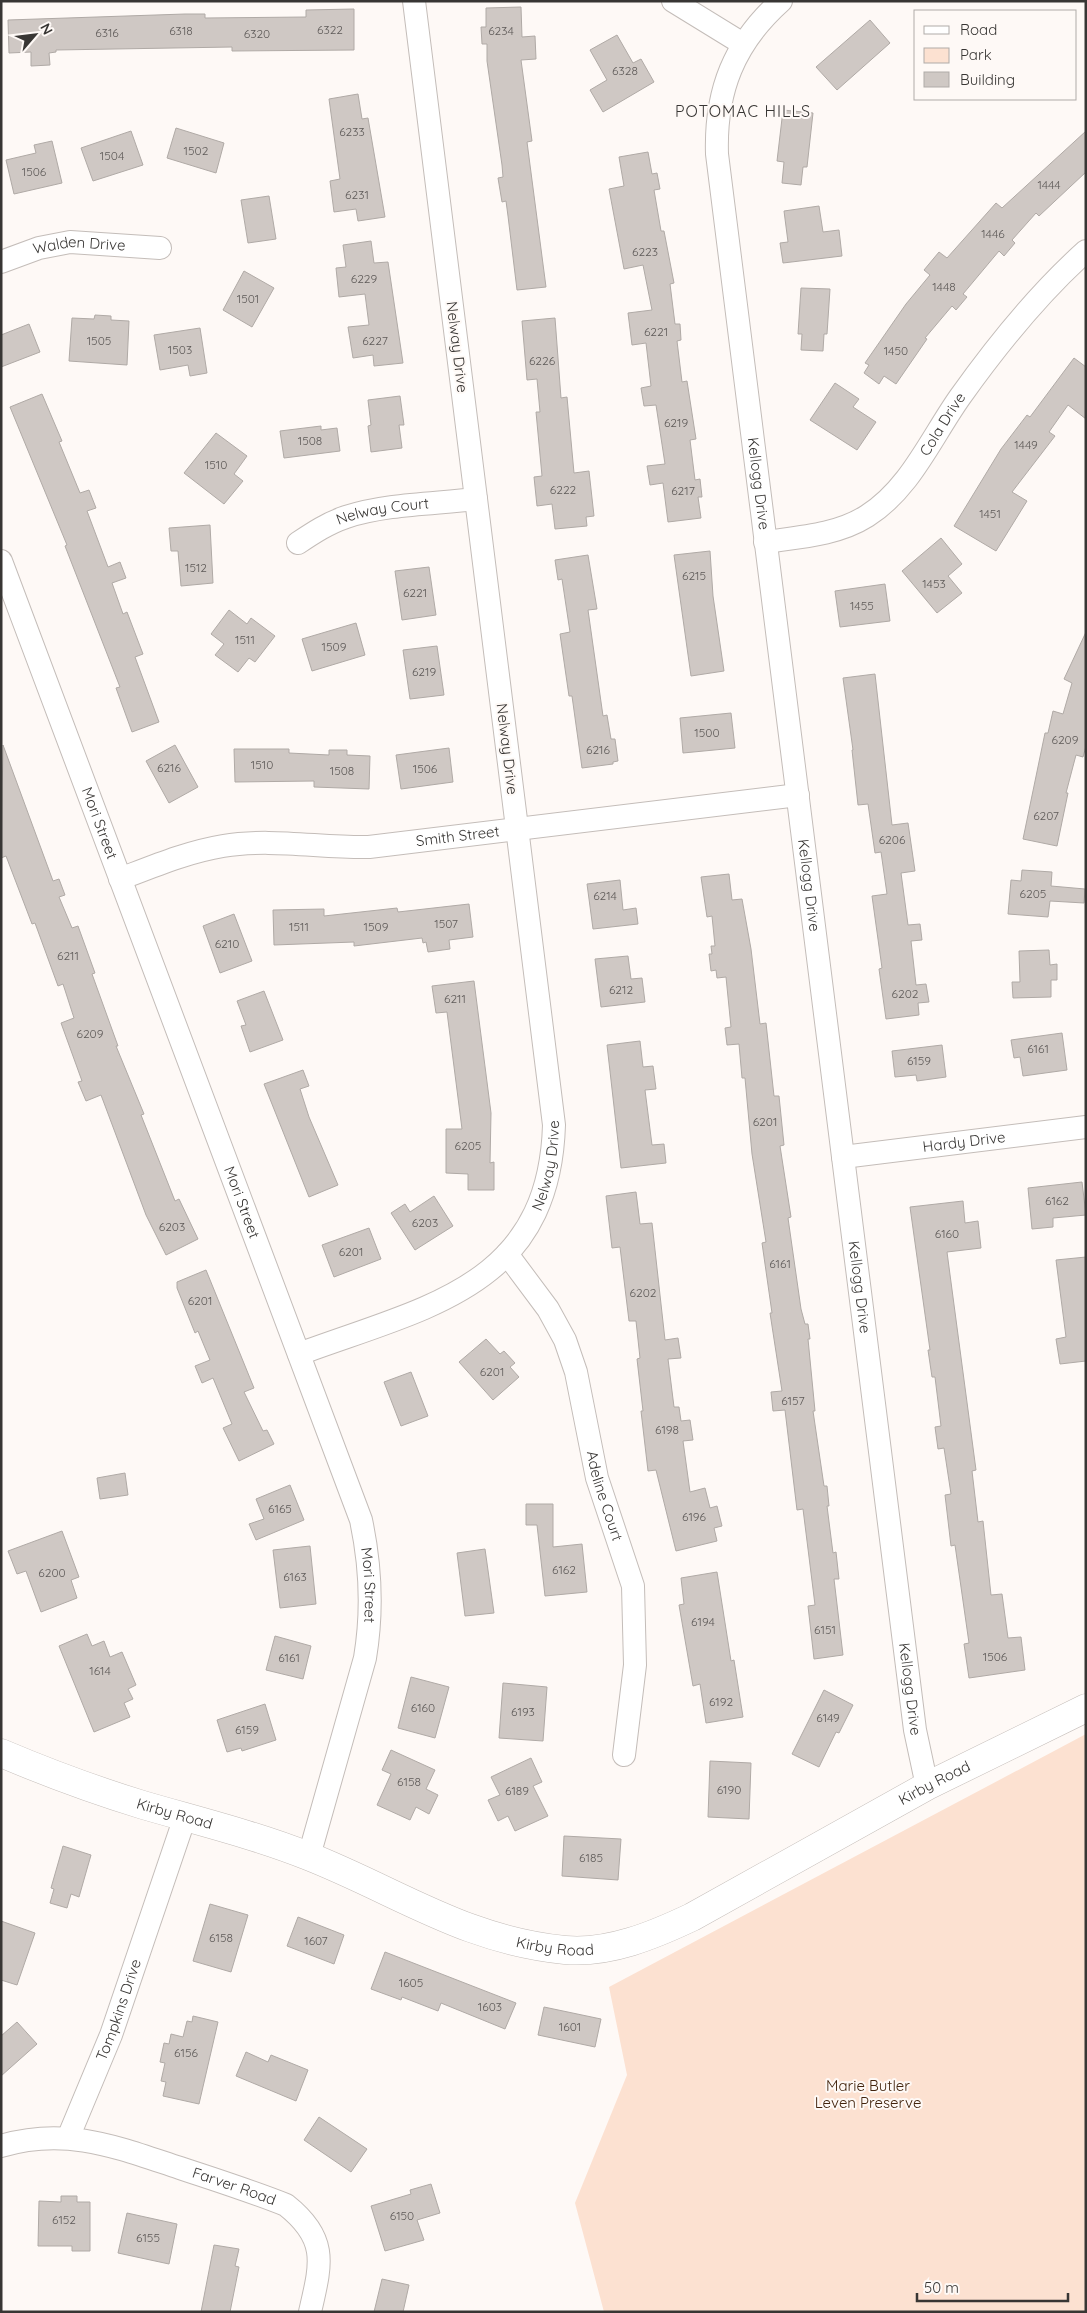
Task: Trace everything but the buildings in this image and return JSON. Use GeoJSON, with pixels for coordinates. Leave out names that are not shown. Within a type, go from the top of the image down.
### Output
{"type":"FeatureCollection","features":[{"type":"Feature","properties":{"kind":"main road","name":"Kirby Road"},"geometry":{"type":"LineString","coordinates":[[1,1753],[58,1777],[309,1856],[472,1930],[522,1944],[568,1950],[591,1949],[622,1944],[660,1932],[692,1917],[927,1786],[1086,1708]]}},
{"type":"Feature","properties":{"kind":"street","name":"Nelway Drive"},"geometry":{"type":"LineString","coordinates":[[299,1354],[442,1300],[471,1285],[508,1254],[537,1210],[547,1183],[553,1155],[554,1125],[414,1]]}},
{"type":"Feature","properties":{"kind":"street"},"geometry":{"type":"LineString","coordinates":[[673,1],[743,44]]}},
{"type":"Feature","properties":{"kind":"street","name":"Kellogg Drive"},"geometry":{"type":"LineString","coordinates":[[781,1],[765,15],[743,44],[730,70],[720,98],[716,128],[717,154],[915,1730],[927,1786]]}},
{"type":"Feature","properties":{"kind":"street","name":"Walden Drive"},"geometry":{"type":"LineString","coordinates":[[1,262],[38,248],[70,242],[160,248]]}},
{"type":"Feature","properties":{"kind":"street","name":"Cola Drive"},"geometry":{"type":"LineString","coordinates":[[766,542],[820,535],[842,528],[867,516],[887,501],[907,479],[947,416],[984,363],[1026,312],[1086,251]]}},
{"type":"Feature","properties":{"kind":"street","name":"Nelway Court"},"geometry":{"type":"LineString","coordinates":[[298,543],[320,528],[353,516],[476,499]]}},
{"type":"Feature","properties":{"kind":"street","name":"Mori Street"},"geometry":{"type":"LineString","coordinates":[[1,561],[361,1520],[369,1557],[372,1595],[365,1658],[309,1856]]}},
{"type":"Feature","properties":{"kind":"street","name":"Smith Street"},"geometry":{"type":"LineString","coordinates":[[120,879],[184,855],[224,846],[266,843],[338,848],[369,847],[798,795]]}},
{"type":"Feature","properties":{"kind":"street","name":"Hardy Drive"},"geometry":{"type":"LineString","coordinates":[[843,1157],[1086,1127]]}},
{"type":"Feature","properties":{"kind":"street","name":"Adeline Court"},"geometry":{"type":"LineString","coordinates":[[508,1254],[548,1309],[565,1340],[576,1372],[597,1478],[633,1586],[636,1665],[624,1755]]}},
{"type":"Feature","properties":{"kind":"street","name":"Tompkins Drive"},"geometry":{"type":"LineString","coordinates":[[68,2138],[111,2035],[185,1817]]}},
{"type":"Feature","properties":{"kind":"street"},"geometry":{"type":"LineString","coordinates":[[1,2146],[34,2138],[68,2138]]}},
{"type":"Feature","properties":{"kind":"street","name":"Farver Road"},"geometry":{"type":"LineString","coordinates":[[68,2138],[106,2143],[286,2205],[300,2216],[311,2230],[317,2245],[320,2262],[310,2312]]}},
{"type":"Feature","properties":{"kind":"green space","name":"Marie Butler Leven Preserve"},"geometry":{"type":"Polygon","coordinates":[[[1086,1734],[1086,2312],[604,2312],[575,2203],[627,2075],[609,1987],[1086,1734]]]}},
{"type":"Feature","properties":{"kind":"district","name":"POTOMAC HILLS"},"geometry":{"type":"Point","coordinates":[743,111]}}]}
